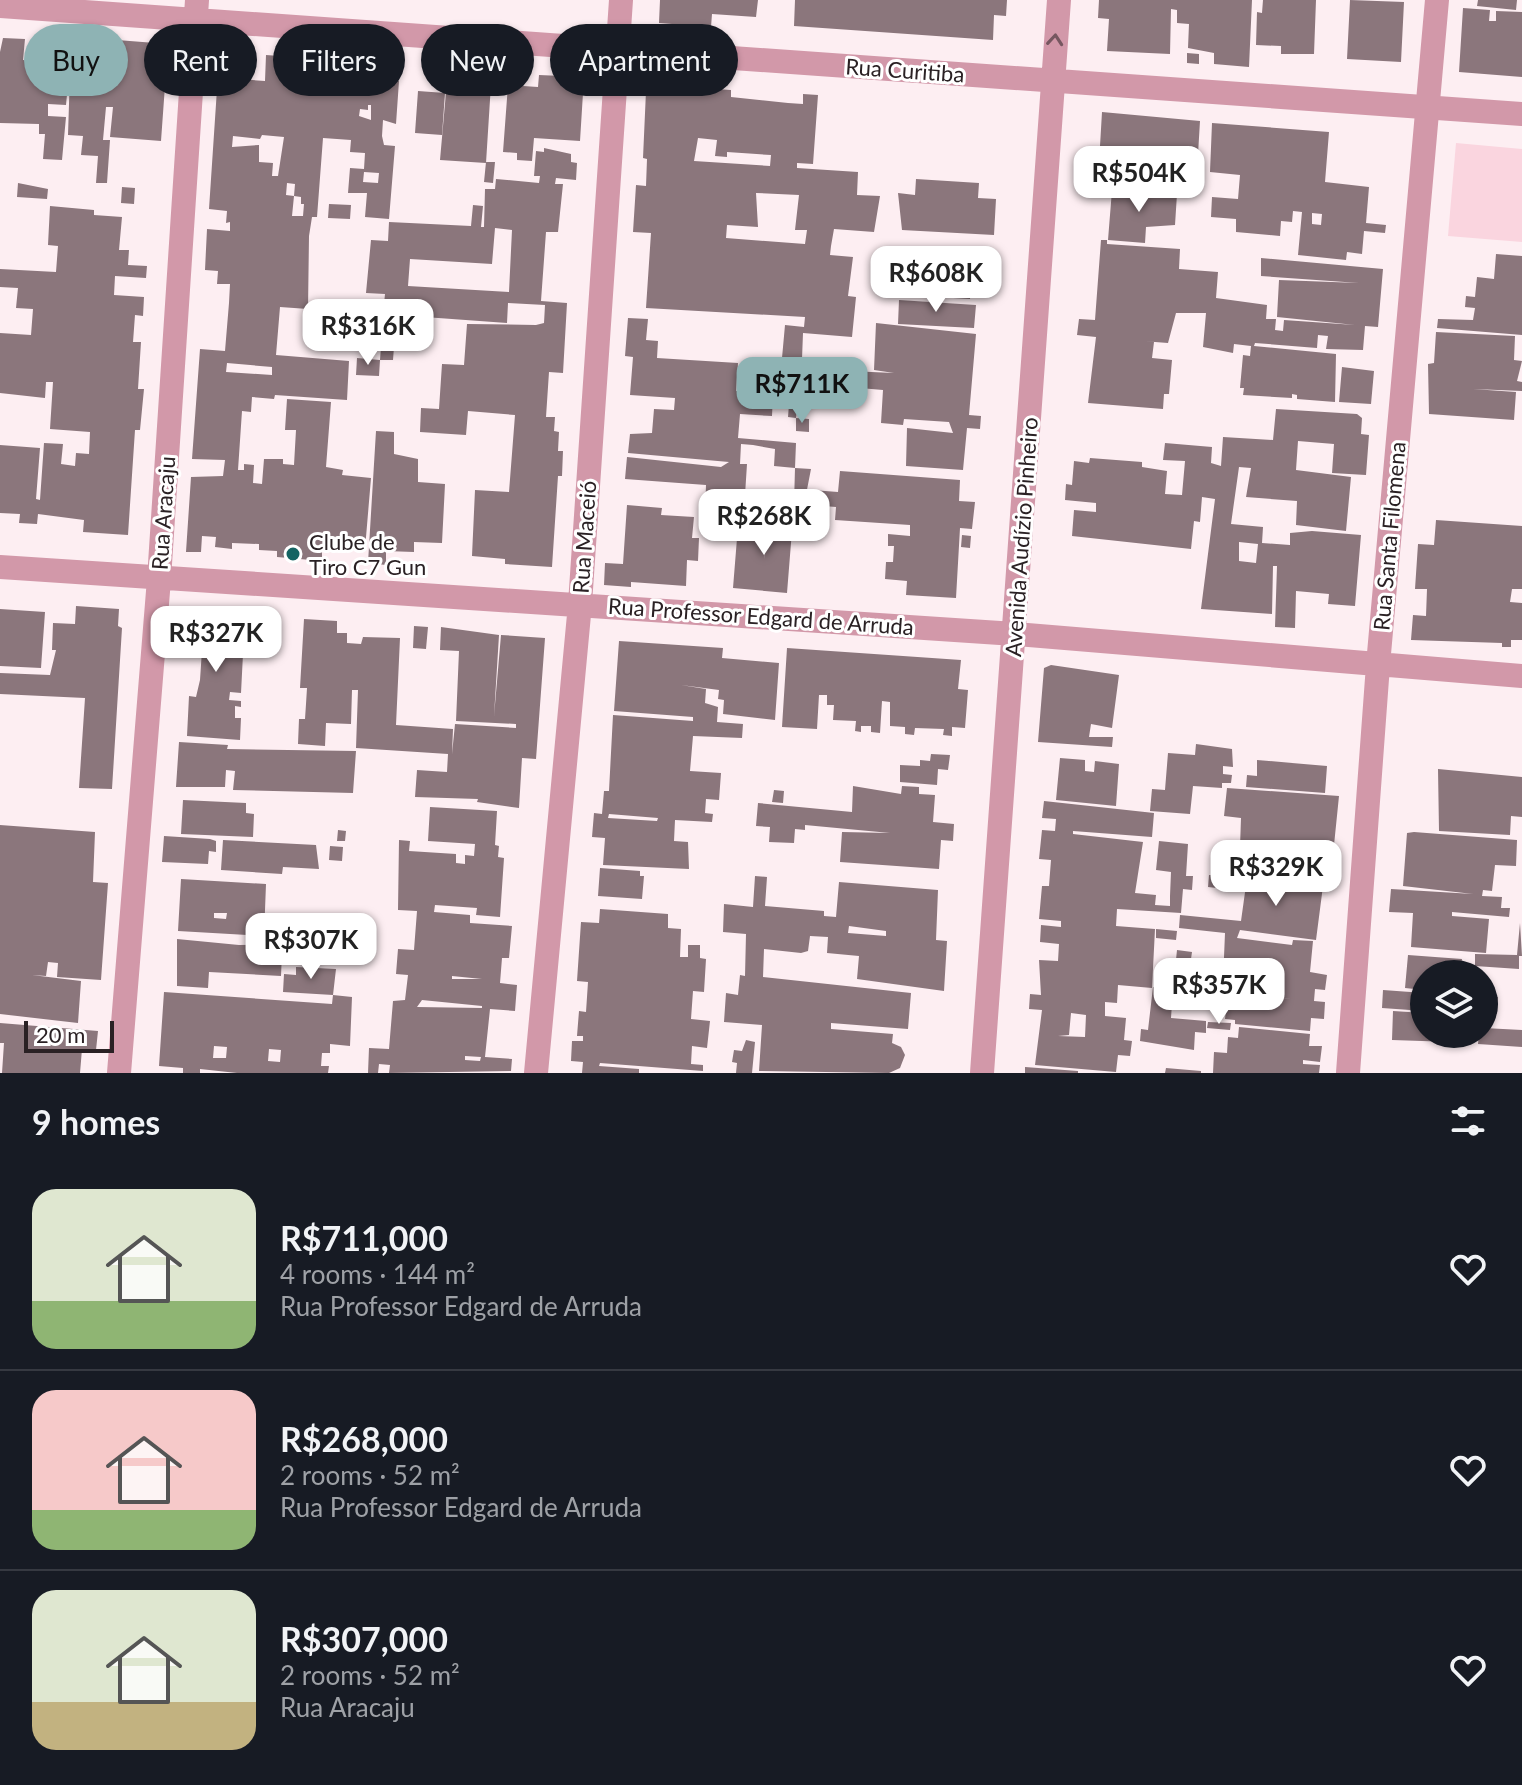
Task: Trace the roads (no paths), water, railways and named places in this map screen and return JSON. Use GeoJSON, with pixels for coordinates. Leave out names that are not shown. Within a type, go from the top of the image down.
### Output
{"type":"FeatureCollection","features":[{"type":"Feature","properties":{"kind":"street","name":"Rua Maceió"},"geometry":{"type":"LineString","coordinates":[[620,24],[621,0]]}},
{"type":"Feature","properties":{"kind":"street","name":"Avenida Audízio Pinheiro"},"geometry":{"type":"LineString","coordinates":[[982,1073],[1059,0]]}},
{"type":"Feature","properties":{"kind":"street","name":"Rua Santa Filomena"},"geometry":{"type":"LineString","coordinates":[[1348,1073],[1378,665],[1437,0]]}},
{"type":"Feature","properties":{"kind":"street","name":"Rua Curitiba"},"geometry":{"type":"LineString","coordinates":[[0,6],[196,10],[550,43]]}},
{"type":"Feature","properties":{"kind":"street","name":"Rua Aracaju"},"geometry":{"type":"LineString","coordinates":[[119,1073],[159,579],[196,10]]}},
{"type":"Feature","properties":{"kind":"street","name":"Rua Curitiba"},"geometry":{"type":"LineString","coordinates":[[738,58],[1522,114]]}},
{"type":"Feature","properties":{"kind":"street","name":"Rua Maceió"},"geometry":{"type":"LineString","coordinates":[[536,1073],[580,604],[615,96]]}},
{"type":"Feature","properties":{"kind":"street","name":"Rua Professor Edgard de Arruda"},"geometry":{"type":"LineString","coordinates":[[0,567],[1015,634],[1522,676]]}},
{"type":"Feature","properties":{"kind":"place","name":"Clube de Tiro C7 Gun"},"geometry":{"type":"Point","coordinates":[293,554]}}]}
